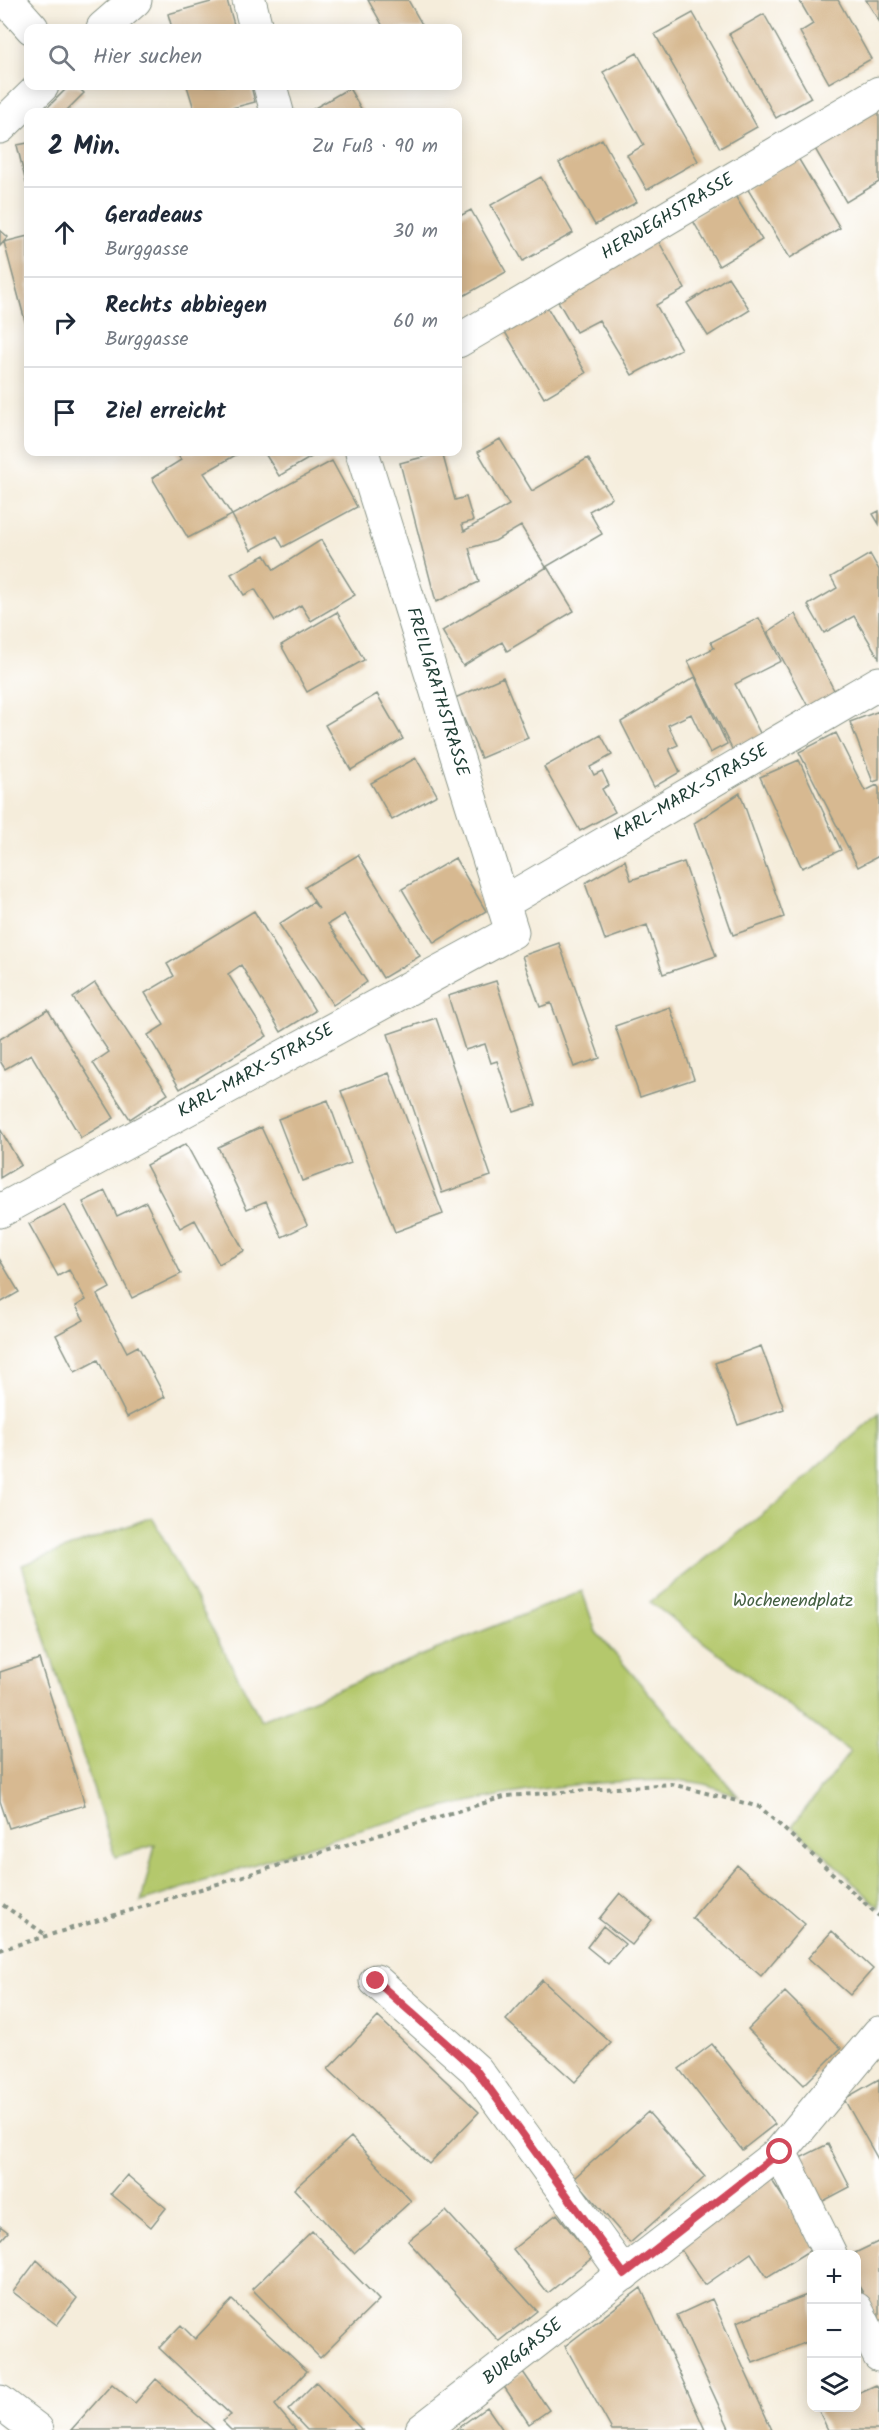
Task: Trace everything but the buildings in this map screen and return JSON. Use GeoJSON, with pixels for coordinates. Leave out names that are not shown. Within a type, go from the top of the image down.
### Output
{"type":"FeatureCollection","features":[{"type":"Feature","properties":{"kind":"street"},"geometry":{"type":"LineString","coordinates":[[7,0],[28,24]]}},
{"type":"Feature","properties":{"kind":"street"},"geometry":{"type":"LineString","coordinates":[[108,24],[135,0]]}},
{"type":"Feature","properties":{"kind":"street"},"geometry":{"type":"LineString","coordinates":[[249,0],[255,24]]}},
{"type":"Feature","properties":{"kind":"street"},"geometry":{"type":"LineString","coordinates":[[0,127],[38,90]]}},
{"type":"Feature","properties":{"kind":"street"},"geometry":{"type":"LineString","coordinates":[[271,90],[276,108]]}},
{"type":"Feature","properties":{"kind":"street","name":"HERWEGHSTRASSE"},"geometry":{"type":"LineString","coordinates":[[462,339],[879,93]]}},
{"type":"Feature","properties":{"kind":"street","name":"FREILIGRATHSTRASSE"},"geometry":{"type":"LineString","coordinates":[[363,456],[508,917]]}},
{"type":"Feature","properties":{"kind":"street","name":"KARL-MARX-STRASSE"},"geometry":{"type":"LineString","coordinates":[[0,1211],[508,917],[879,682]]}},
{"type":"Feature","properties":{"kind":"street"},"geometry":{"type":"LineString","coordinates":[[376,1981],[476,2070],[624,2274]]}},
{"type":"Feature","properties":{"kind":"street","name":"BURGGASSE"},"geometry":{"type":"LineString","coordinates":[[422,2430],[780,2152],[879,2033]]}},
{"type":"Feature","properties":{"kind":"street"},"geometry":{"type":"LineString","coordinates":[[780,2152],[828,2250]]}},
{"type":"Feature","properties":{"kind":"street"},"geometry":{"type":"LineString","coordinates":[[861,2319],[879,2355]]}},
{"type":"Feature","properties":{"kind":"street"},"geometry":{"type":"LineString","coordinates":[[0,2402],[37,2430]]}},
{"type":"Feature","properties":{"kind":"path"},"geometry":{"type":"LineString","coordinates":[[0,1950],[507,1796],[671,1784],[760,1807],[879,1916]]}},
{"type":"Feature","properties":{"kind":"path"},"geometry":{"type":"LineString","coordinates":[[3,1905],[46,1935]]}},
{"type":"Feature","properties":{"kind":"green space","name":"Wochenendplatz"},"geometry":{"type":"Polygon","coordinates":[[[879,1413],[879,1908],[833,1862],[792,1826],[850,1752],[650,1602],[781,1500],[879,1413]]]}},
{"type":"Feature","properties":{"kind":"green space"},"geometry":{"type":"Polygon","coordinates":[[[152,1517],[261,1720],[582,1591],[596,1632],[738,1796],[699,1783],[656,1780],[552,1787],[492,1797],[374,1826],[141,1902],[155,1845],[115,1857],[22,1565],[152,1517]]]}},
{"type":"Feature","properties":{"kind":"route"},"geometry":{"type":"LineString","coordinates":[[376,1981],[476,2070],[624,2274],[780,2152]]}}]}
